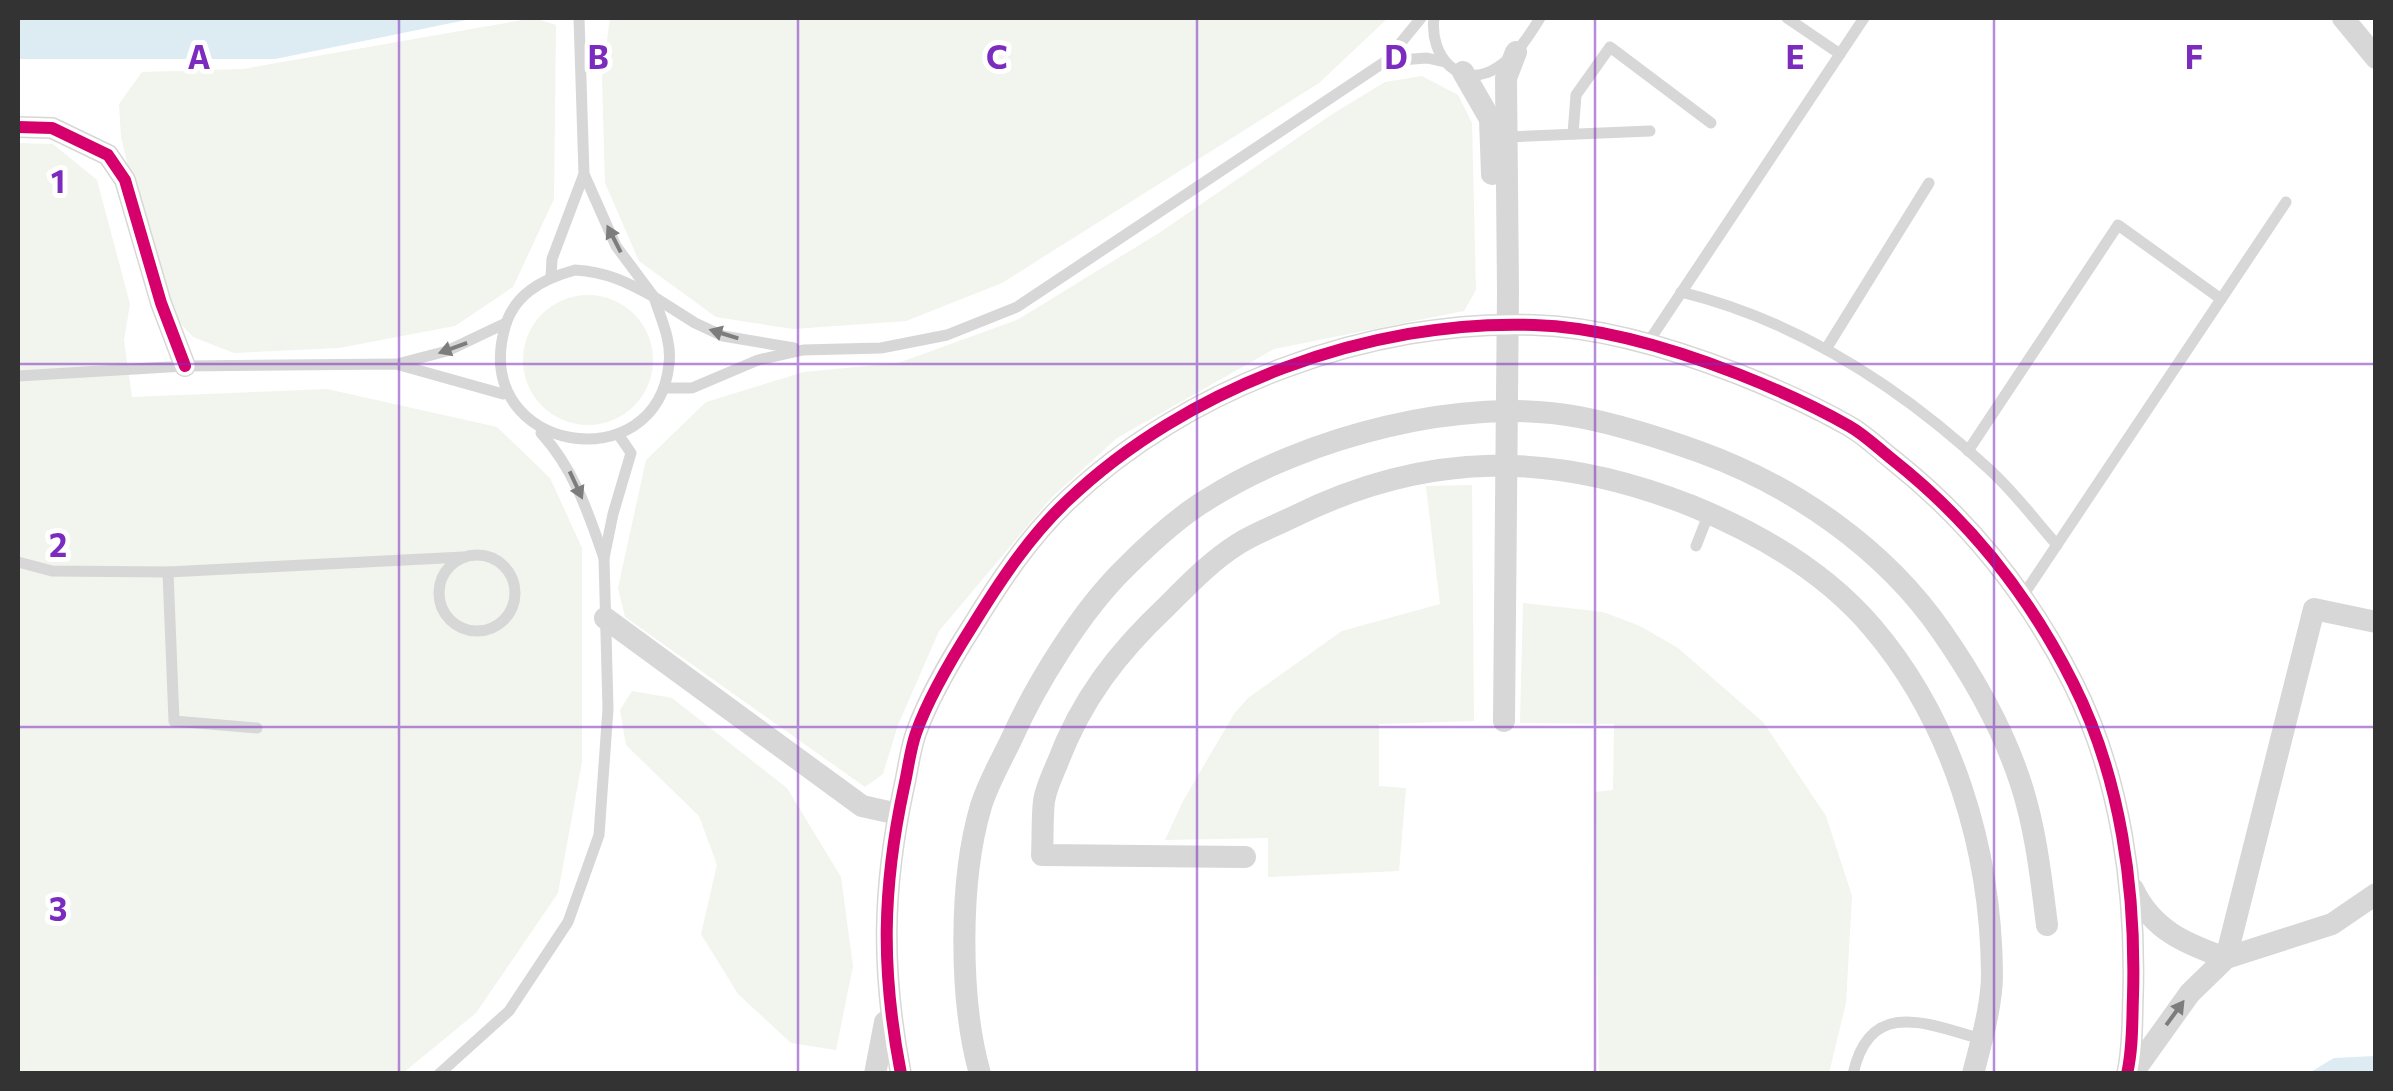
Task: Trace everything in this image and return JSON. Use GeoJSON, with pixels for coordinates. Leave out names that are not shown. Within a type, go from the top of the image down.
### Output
{"type":"FeatureCollection","features":[{"type":"Feature","properties":{"kind":"street"},"geometry":{"type":"LineString","coordinates":[[2343,18],[2376,58]]}},
{"type":"Feature","properties":{"kind":"street"},"geometry":{"type":"LineString","coordinates":[[1504,721],[1506,78],[1516,52]]}},
{"type":"Feature","properties":{"kind":"street"},"geometry":{"type":"LineString","coordinates":[[1455,67],[1490,118],[1495,295],[1506,326]]}},
{"type":"Feature","properties":{"kind":"street"},"geometry":{"type":"LineString","coordinates":[[18,127],[52,128],[108,155],[125,180],[184,366]]}},
{"type":"Feature","properties":{"kind":"street"},"geometry":{"type":"LineString","coordinates":[[900,1074],[884,928],[898,814],[916,733],[956,652],[1008,570],[1067,501],[1128,452],[1249,380],[1324,352],[1438,331],[1536,324],[1696,357],[1773,388],[1854,429],[1927,487],[1993,555],[2050,636],[2090,717],[2112,788],[2134,948],[2129,1074]]}},
{"type":"Feature","properties":{"kind":"street"},"geometry":{"type":"LineString","coordinates":[[980,1074],[972,1046],[965,961],[966,890],[982,806],[1026,706],[1074,632],[1123,569],[1206,499],[1362,431],[1442,416],[1505,412],[1576,416],[1662,438],[1735,465],[1810,506],[1881,562],[1941,630],[1986,704],[2020,782],[2035,838],[2047,926]]}},
{"type":"Feature","properties":{"kind":"street"},"geometry":{"type":"LineString","coordinates":[[1245,857],[1042,855],[1044,797],[1072,722],[1103,674],[1204,571],[1238,544],[1316,505],[1388,478],[1450,466],[1505,463],[1578,471],[1654,491],[1777,546],[1871,626],[1918,692],[1946,748],[1972,816],[1987,903],[1992,978],[1974,1074]]}},
{"type":"Feature","properties":{"kind":"street"},"geometry":{"type":"LineString","coordinates":[[2226,958],[2314,609],[2376,622]]}},
{"type":"Feature","properties":{"kind":"street"},"geometry":{"type":"LineString","coordinates":[[605,618],[862,806],[898,814]]}},
{"type":"Feature","properties":{"kind":"street"},"geometry":{"type":"LineString","coordinates":[[2126,874],[2142,907],[2155,922],[2180,942],[2226,958]]}},
{"type":"Feature","properties":{"kind":"street"},"geometry":{"type":"LineString","coordinates":[[2129,1074],[2190,993],[2226,958],[2332,924],[2376,894]]}},
{"type":"Feature","properties":{"kind":"street"},"geometry":{"type":"LineString","coordinates":[[876,1074],[889,999]]}},
{"type":"Feature","properties":{"kind":"lane"},"geometry":{"type":"LineString","coordinates":[[664,388],[692,388],[758,360],[803,350],[881,348],[947,336],[1017,307],[1386,61],[1421,18]]}},
{"type":"Feature","properties":{"kind":"lane"},"geometry":{"type":"LineString","coordinates":[[1434,18],[1432,36],[1436,51],[1455,67]]}},
{"type":"Feature","properties":{"kind":"lane"},"geometry":{"type":"LineString","coordinates":[[1386,61],[1427,58],[1455,67],[1494,70],[1516,52],[1540,18]]}},
{"type":"Feature","properties":{"kind":"lane"},"geometry":{"type":"LineString","coordinates":[[1787,18],[1840,54]]}},
{"type":"Feature","properties":{"kind":"lane"},"geometry":{"type":"LineString","coordinates":[[1647,344],[1864,18]]}},
{"type":"Feature","properties":{"kind":"lane"},"geometry":{"type":"LineString","coordinates":[[551,276],[552,260],[584,174],[580,21]]}},
{"type":"Feature","properties":{"kind":"lane"},"geometry":{"type":"LineString","coordinates":[[1573,134],[1576,96],[1610,47],[1711,123]]}},
{"type":"Feature","properties":{"kind":"lane"},"geometry":{"type":"LineString","coordinates":[[1507,137],[1650,132]]}},
{"type":"Feature","properties":{"kind":"lane"},"geometry":{"type":"LineString","coordinates":[[532,422],[551,434],[573,440],[596,440],[618,434],[653,407],[664,388],[670,363],[668,338],[654,298],[616,246],[584,174]]}},
{"type":"Feature","properties":{"kind":"lane"},"geometry":{"type":"LineString","coordinates":[[1826,349],[1929,182]]}},
{"type":"Feature","properties":{"kind":"lane"},"geometry":{"type":"LineString","coordinates":[[2022,597],[2286,202]]}},
{"type":"Feature","properties":{"kind":"lane"},"geometry":{"type":"LineString","coordinates":[[1968,451],[2118,225],[2221,298]]}},
{"type":"Feature","properties":{"kind":"lane"},"geometry":{"type":"LineString","coordinates":[[604,558],[562,456],[506,389],[500,356],[506,323],[516,304],[551,276],[575,270],[600,271],[624,280],[723,336],[803,350]]}},
{"type":"Feature","properties":{"kind":"lane"},"geometry":{"type":"LineString","coordinates":[[1682,292],[1727,303],[1826,349],[1913,403],[1993,473],[2057,544]]}},
{"type":"Feature","properties":{"kind":"lane"},"geometry":{"type":"LineString","coordinates":[[18,376],[184,366],[396,364],[447,352],[506,323]]}},
{"type":"Feature","properties":{"kind":"lane"},"geometry":{"type":"LineString","coordinates":[[396,364],[503,394],[506,389]]}},
{"type":"Feature","properties":{"kind":"lane"},"geometry":{"type":"LineString","coordinates":[[438,1074],[509,1011],[568,922],[598,835],[608,708],[604,558],[612,514],[631,453],[618,434]]}},
{"type":"Feature","properties":{"kind":"lane"},"geometry":{"type":"LineString","coordinates":[[1696,546],[1709,513]]}},
{"type":"Feature","properties":{"kind":"lane"},"geometry":{"type":"LineString","coordinates":[[18,562],[52,571],[168,572],[475,554],[498,560],[513,580],[513,606],[496,626],[484,631],[458,626],[442,607],[440,583],[445,572],[463,557]]}},
{"type":"Feature","properties":{"kind":"lane"},"geometry":{"type":"LineString","coordinates":[[168,572],[174,721],[257,728]]}},
{"type":"Feature","properties":{"kind":"lane"},"geometry":{"type":"LineString","coordinates":[[1853,1074],[1855,1063],[1874,1032],[1893,1021],[1913,1020],[1981,1039]]}},
{"type":"Feature","properties":{"kind":"shaded area"},"geometry":{"type":"Polygon","coordinates":[[[18,18],[476,18],[275,59],[18,59],[18,18]]]}},
{"type":"Feature","properties":{"kind":"shaded area"},"geometry":{"type":"Polygon","coordinates":[[[534,18],[556,25],[554,199],[513,287],[455,326],[339,348],[234,353],[193,337],[161,303],[121,137],[119,104],[142,72],[243,69],[534,18]]]}},
{"type":"Feature","properties":{"kind":"shaded area"},"geometry":{"type":"Polygon","coordinates":[[[610,18],[1388,18],[1319,83],[1002,283],[906,321],[793,329],[716,317],[639,261],[605,183],[602,77],[610,18]]]}},
{"type":"Feature","properties":{"kind":"shaded area"},"geometry":{"type":"Polygon","coordinates":[[[1422,76],[1458,95],[1472,123],[1476,290],[1464,311],[1274,349],[1117,438],[1052,497],[939,631],[898,725],[883,774],[865,787],[625,617],[618,588],[646,460],[706,402],[804,372],[898,363],[1017,320],[1159,233],[1385,82],[1422,76]]]}},
{"type":"Feature","properties":{"kind":"shaded area"},"geometry":{"type":"Polygon","coordinates":[[[18,143],[53,144],[97,180],[130,304],[124,340],[132,397],[327,389],[497,427],[550,478],[582,548],[582,762],[558,893],[476,1013],[403,1073],[18,1074],[18,143]]]}},
{"type":"Feature","properties":{"kind":"shaded area"},"geometry":{"type":"Polygon","coordinates":[[[588,295],[613,300],[634,314],[648,335],[653,360],[648,385],[634,406],[613,420],[588,425],[563,420],[542,406],[528,385],[523,360],[528,335],[542,314],[563,300],[588,295]]]}},
{"type":"Feature","properties":{"kind":"shaded area"},"geometry":{"type":"Polygon","coordinates":[[[1472,485],[1474,721],[1379,724],[1379,786],[1406,788],[1399,871],[1268,877],[1268,838],[1165,840],[1183,801],[1234,714],[1248,698],[1342,631],[1440,604],[1426,486],[1472,485]]]}},
{"type":"Feature","properties":{"kind":"shaded area"},"geometry":{"type":"Polygon","coordinates":[[[1523,603],[1603,612],[1640,626],[1678,648],[1763,722],[1826,816],[1852,896],[1846,1003],[1829,1073],[1599,1073],[1595,792],[1613,790],[1614,724],[1520,723],[1523,603]]]}},
{"type":"Feature","properties":{"kind":"shaded area"},"geometry":{"type":"Polygon","coordinates":[[[632,691],[672,698],[787,788],[841,877],[853,966],[836,1050],[791,1043],[738,994],[701,934],[717,865],[699,816],[626,745],[620,710],[632,691]]]}},
{"type":"Feature","properties":{"kind":"shaded area"},"geometry":{"type":"Polygon","coordinates":[[[2375,1056],[2375,1073],[2309,1073],[2334,1058],[2375,1056]]]}},
{"type":"Feature","properties":{"kind":"cycle path"},"geometry":{"type":"LineString","coordinates":[[18,127],[52,128],[108,155],[125,180],[161,303],[185,366]]}},
{"type":"Feature","properties":{"kind":"cycle path"},"geometry":{"type":"LineString","coordinates":[[901,1074],[887,965],[888,895],[912,746],[927,705],[949,664],[1040,529],[1115,460],[1167,425],[1284,368],[1346,348],[1409,334],[1472,326],[1534,325],[1586,330],[1664,348],[1738,374],[1822,412],[1861,434],[1921,483],[1995,561],[2037,620],[2073,683],[2114,796],[2132,916],[2132,1025],[2127,1074]]}}]}
